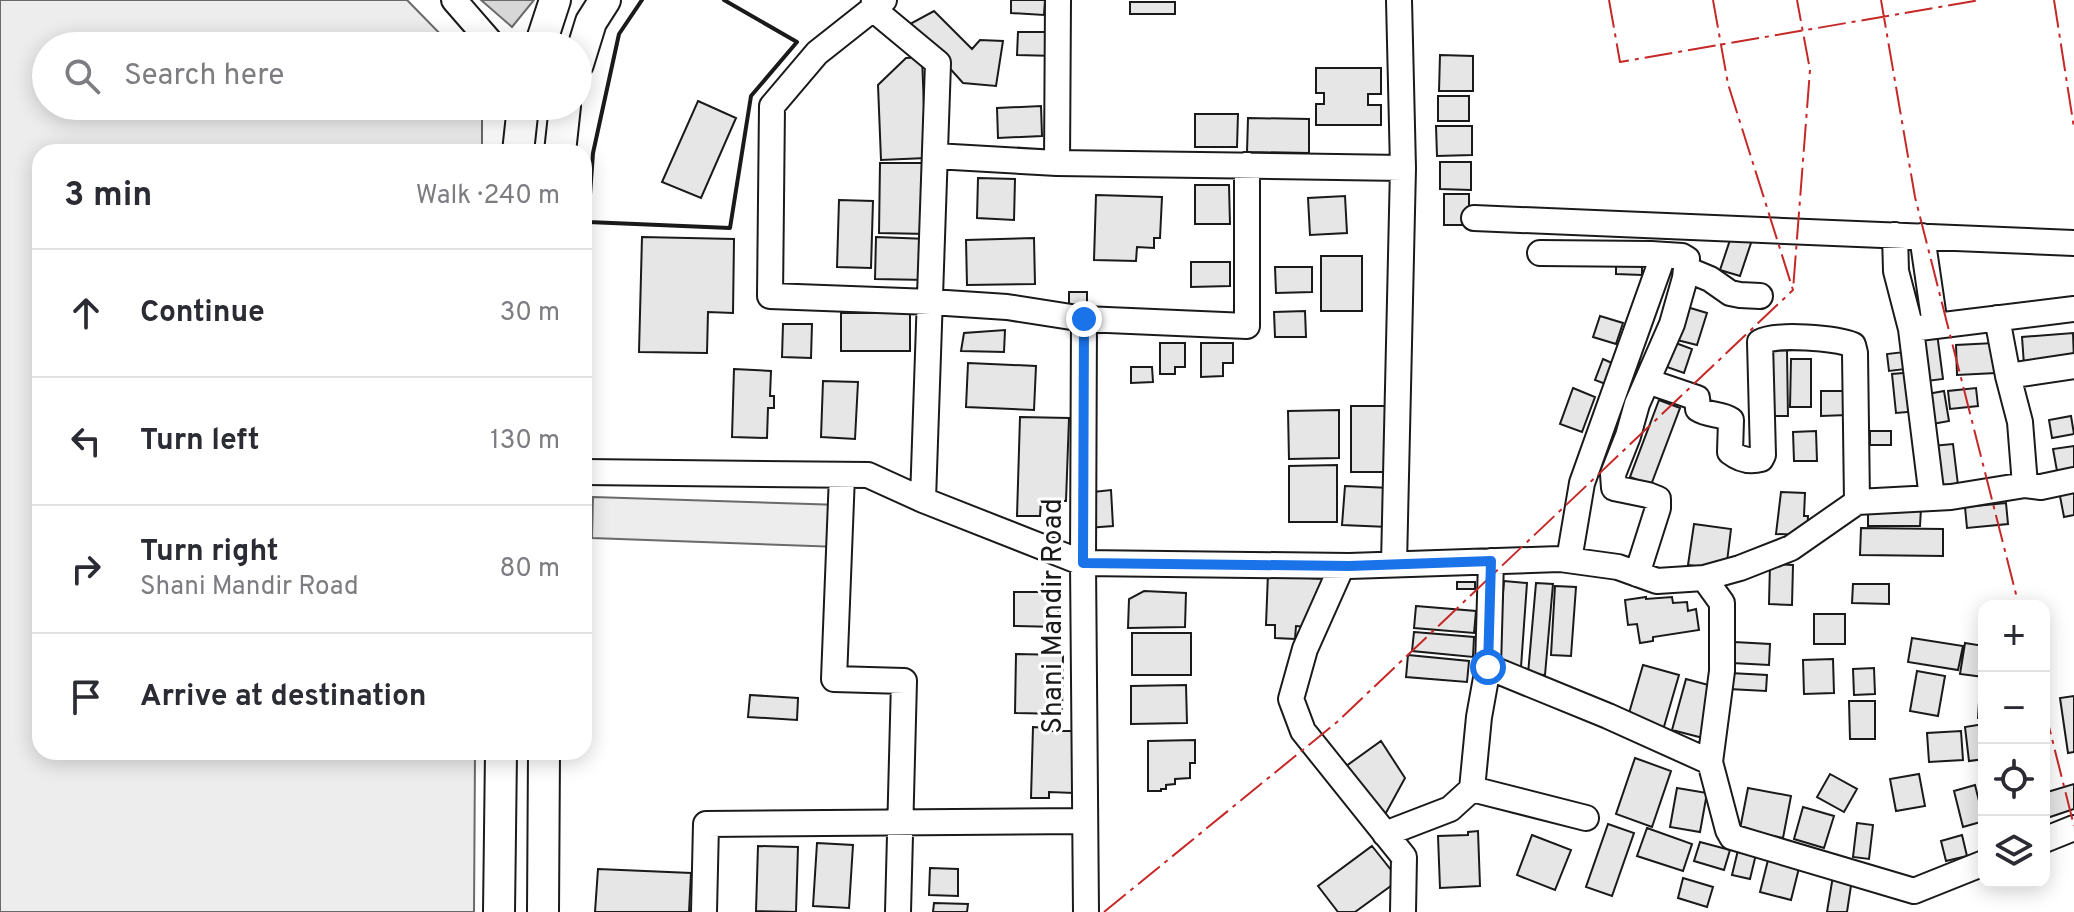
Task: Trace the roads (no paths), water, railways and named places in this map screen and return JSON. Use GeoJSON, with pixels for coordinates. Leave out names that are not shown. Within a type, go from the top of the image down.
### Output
{"type":"FeatureCollection","features":[{"type":"Feature","properties":{"kind":"main road"},"geometry":{"type":"LineString","coordinates":[[545,32],[555,0]]}},
{"type":"Feature","properties":{"kind":"main road"},"geometry":{"type":"LineString","coordinates":[[588,32],[605,0]]}},
{"type":"Feature","properties":{"kind":"main road"},"geometry":{"type":"LineString","coordinates":[[519,144],[521,120]]}},
{"type":"Feature","properties":{"kind":"main road"},"geometry":{"type":"LineString","coordinates":[[561,144],[563,120]]}},
{"type":"Feature","properties":{"kind":"main road"},"geometry":{"type":"LineString","coordinates":[[499,912],[501,760]]}},
{"type":"Feature","properties":{"kind":"main road"},"geometry":{"type":"LineString","coordinates":[[543,912],[544,760]]}},
{"type":"Feature","properties":{"kind":"street"},"geometry":{"type":"LineString","coordinates":[[454,0],[482,32]]}},
{"type":"Feature","properties":{"kind":"street"},"geometry":{"type":"LineString","coordinates":[[1057,163],[1058,0]]}},
{"type":"Feature","properties":{"kind":"street"},"geometry":{"type":"LineString","coordinates":[[1394,564],[1403,168],[1399,0]]}},
{"type":"Feature","properties":{"kind":"street"},"geometry":{"type":"LineString","coordinates":[[923,500],[931,302],[938,63],[877,3],[817,53],[772,106],[770,296],[931,302],[1007,307],[1084,319],[1247,326],[1247,165]]}},
{"type":"Feature","properties":{"kind":"street"},"geometry":{"type":"LineString","coordinates":[[935,156],[1057,163],[1403,168]]}},
{"type":"Feature","properties":{"kind":"street"},"geometry":{"type":"LineString","coordinates":[[1474,218],[2074,243]]}},
{"type":"Feature","properties":{"kind":"street"},"geometry":{"type":"LineString","coordinates":[[1895,235],[1896,271],[1923,327]]}},
{"type":"Feature","properties":{"kind":"street"},"geometry":{"type":"LineString","coordinates":[[1922,236],[1923,327],[1932,498]]}},
{"type":"Feature","properties":{"kind":"street"},"geometry":{"type":"LineString","coordinates":[[1540,253],[1651,254],[1687,259],[1672,324],[1637,404],[1613,474],[1614,488],[1658,499],[1658,508],[1637,574]]}},
{"type":"Feature","properties":{"kind":"street"},"geometry":{"type":"LineString","coordinates":[[1569,560],[1582,483],[1663,256]]}},
{"type":"Feature","properties":{"kind":"street"},"geometry":{"type":"LineString","coordinates":[[1686,269],[1710,279],[1730,293],[1760,296]]}},
{"type":"Feature","properties":{"kind":"street"},"geometry":{"type":"LineString","coordinates":[[1923,327],[2074,309]]}},
{"type":"Feature","properties":{"kind":"street"},"geometry":{"type":"LineString","coordinates":[[1997,318],[2020,422],[2025,485]]}},
{"type":"Feature","properties":{"kind":"street","name":"Shani Mandir Road"},"geometry":{"type":"LineString","coordinates":[[1084,319],[1086,912]]}},
{"type":"Feature","properties":{"kind":"street"},"geometry":{"type":"LineString","coordinates":[[1647,381],[1697,398],[1698,409],[1705,414],[1726,416],[1731,420],[1730,452],[1741,459],[1757,460],[1763,455],[1760,342],[1773,337],[1842,341],[1853,345],[1857,502]]}},
{"type":"Feature","properties":{"kind":"street"},"geometry":{"type":"LineString","coordinates":[[2008,376],[2074,366]]}},
{"type":"Feature","properties":{"kind":"street"},"geometry":{"type":"LineString","coordinates":[[592,472],[868,475],[1083,563],[1342,566],[1560,559],[1618,567],[1657,581],[1704,578],[1791,548],[1857,502],[1951,497],[2025,485],[2041,487],[2074,480]]}},
{"type":"Feature","properties":{"kind":"street"},"geometry":{"type":"LineString","coordinates":[[842,475],[834,679],[904,681],[898,912]]}},
{"type":"Feature","properties":{"kind":"street"},"geometry":{"type":"LineString","coordinates":[[1385,834],[1450,809],[1472,789],[1479,717],[1488,667],[1491,561]]}},
{"type":"Feature","properties":{"kind":"street"},"geometry":{"type":"LineString","coordinates":[[1342,566],[1305,649],[1291,699],[1303,731],[1404,857],[1403,912]]}},
{"type":"Feature","properties":{"kind":"street"},"geometry":{"type":"LineString","coordinates":[[1704,578],[1722,603],[1722,671],[1710,762],[1732,837],[1908,901],[1978,866]]}},
{"type":"Feature","properties":{"kind":"street"},"geometry":{"type":"LineString","coordinates":[[1488,667],[1595,710],[1710,762]]}},
{"type":"Feature","properties":{"kind":"street"},"geometry":{"type":"LineString","coordinates":[[1472,789],[1586,818]]}},
{"type":"Feature","properties":{"kind":"street"},"geometry":{"type":"LineString","coordinates":[[704,912],[706,824],[1085,821]]}},
{"type":"Feature","properties":{"kind":"street"},"geometry":{"type":"LineString","coordinates":[[2050,838],[2074,828]]}}]}
